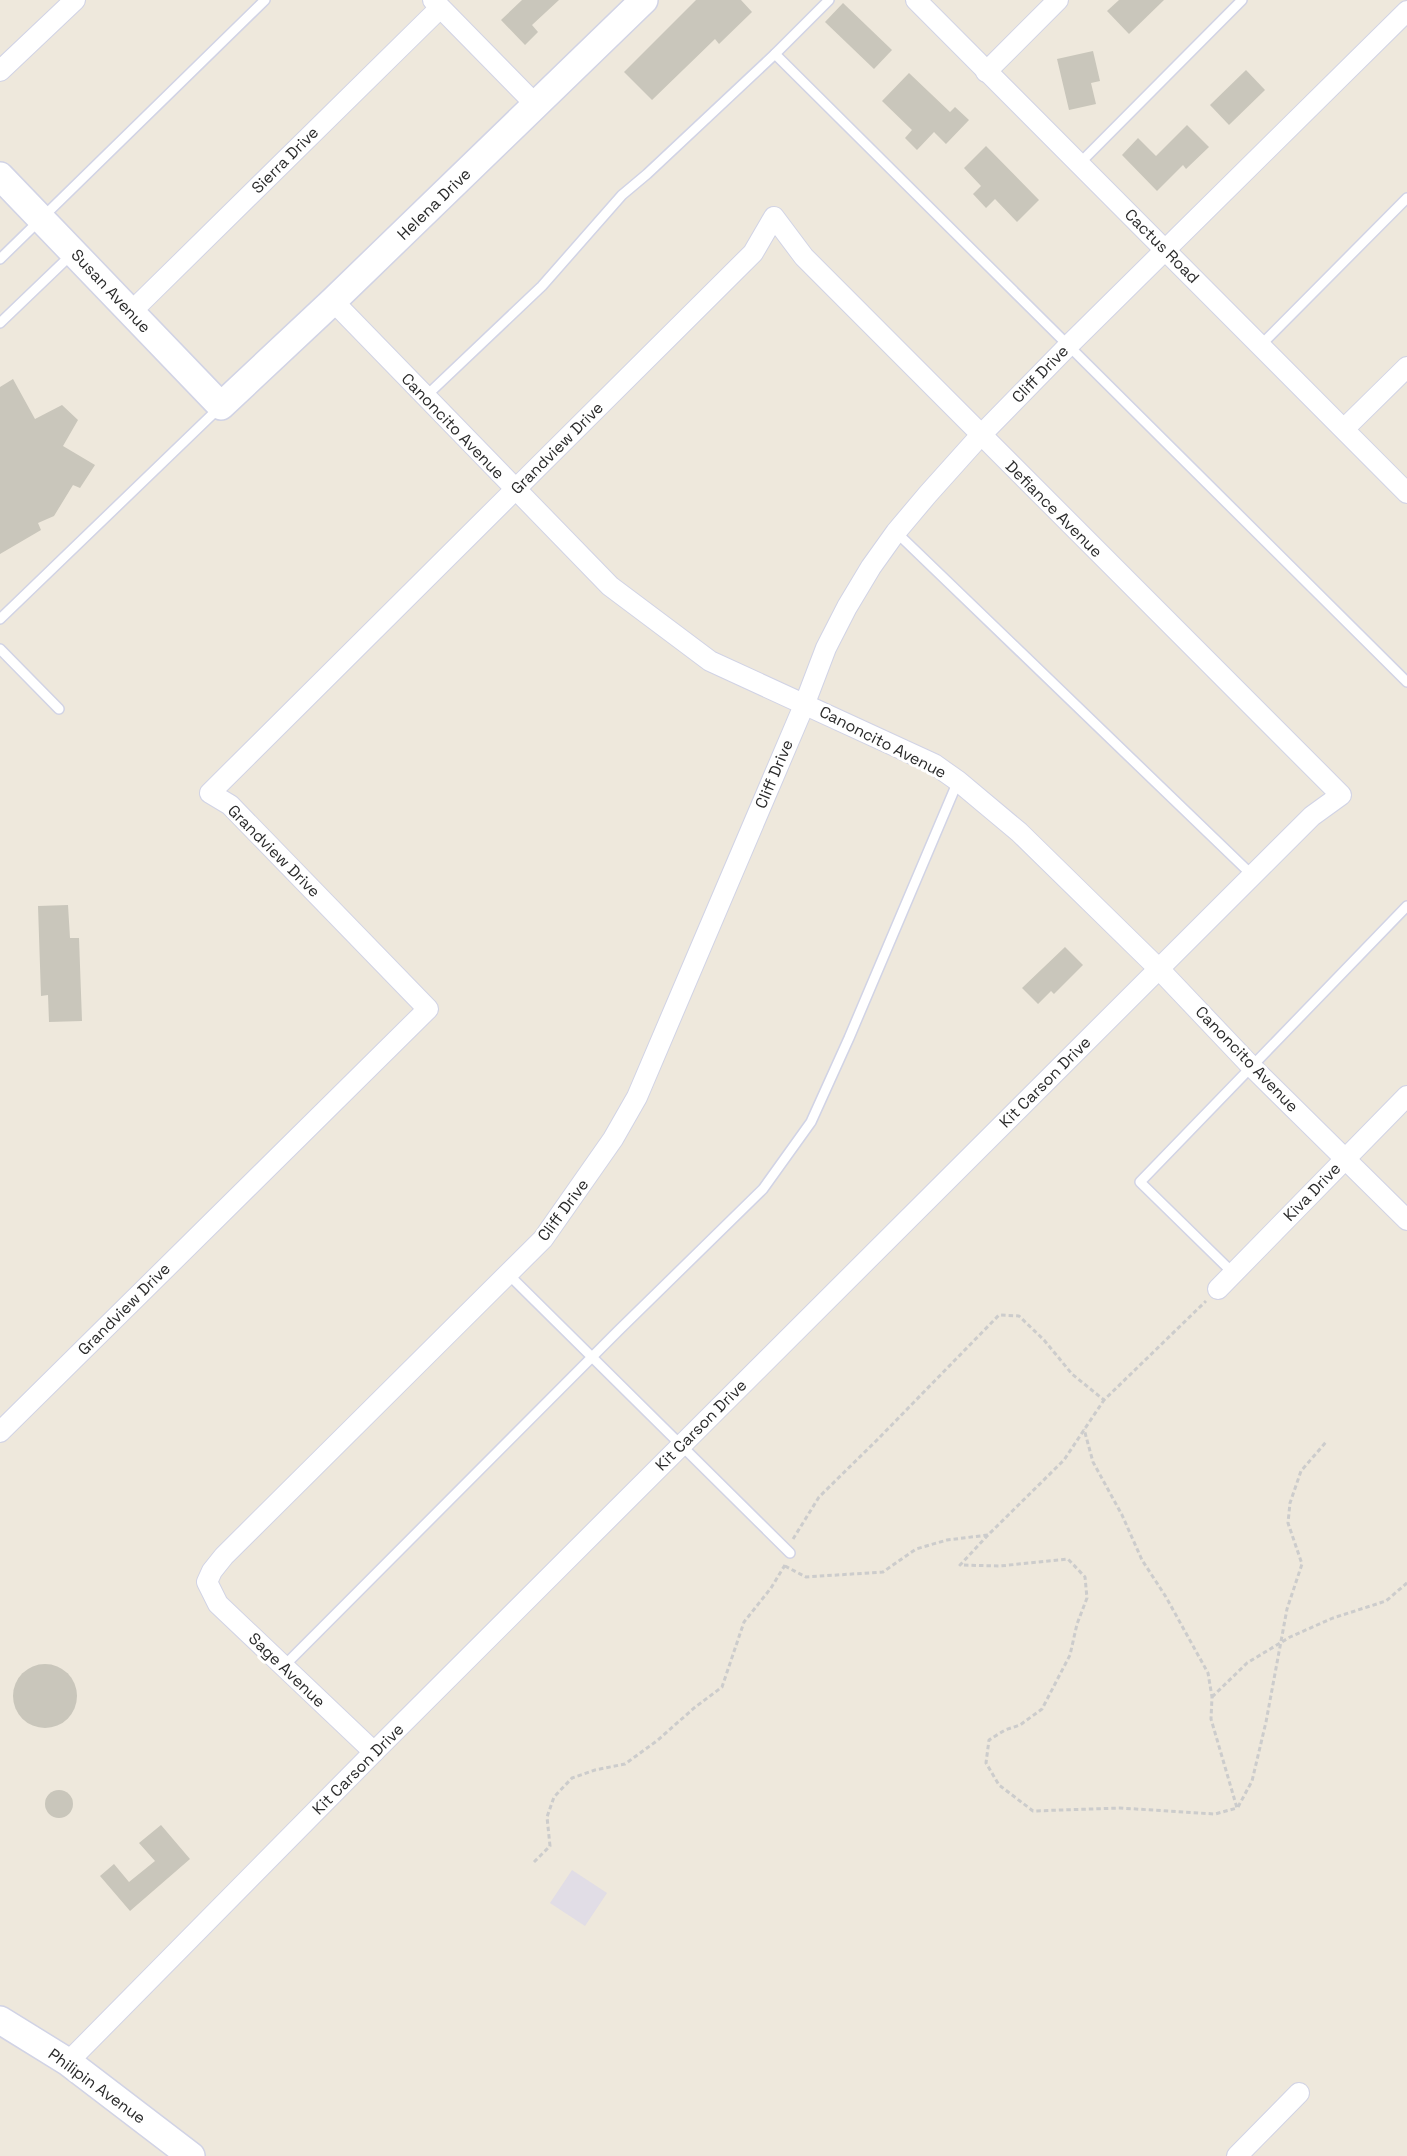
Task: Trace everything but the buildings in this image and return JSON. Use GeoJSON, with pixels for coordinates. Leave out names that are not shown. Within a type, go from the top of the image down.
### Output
{"type":"FeatureCollection","features":[{"type":"Feature","properties":{"kind":"main road","name":"Helena Drive"},"geometry":{"type":"LineString","coordinates":[[221,406],[333,301],[644,0]]}},
{"type":"Feature","properties":{"kind":"main road","name":"Susan Avenue"},"geometry":{"type":"LineString","coordinates":[[0,176],[221,406]]}},
{"type":"Feature","properties":{"kind":"main road","name":"Philipin Avenue"},"geometry":{"type":"LineString","coordinates":[[0,2020],[68,2062],[191,2156]]}},
{"type":"Feature","properties":{"kind":"street"},"geometry":{"type":"LineString","coordinates":[[0,72],[75,0]]}},
{"type":"Feature","properties":{"kind":"street","name":"Cactus Road"},"geometry":{"type":"LineString","coordinates":[[916,0],[1407,493]]}},
{"type":"Feature","properties":{"kind":"street"},"geometry":{"type":"LineString","coordinates":[[986,72],[1058,0]]}},
{"type":"Feature","properties":{"kind":"street"},"geometry":{"type":"LineString","coordinates":[[440,3],[536,105]]}},
{"type":"Feature","properties":{"kind":"street","name":"Sierra Drive"},"geometry":{"type":"LineString","coordinates":[[130,313],[440,3]]}},
{"type":"Feature","properties":{"kind":"street","name":"Cliff Drive"},"geometry":{"type":"LineString","coordinates":[[207,1582],[212,1571],[224,1556],[543,1239],[613,1139],[637,1097],[805,703],[826,648],[871,567],[896,532],[980,436],[1069,345],[1407,11]]}},
{"type":"Feature","properties":{"kind":"street","name":"Defiance Avenue"},"geometry":{"type":"LineString","coordinates":[[774,217],[804,257],[980,436],[1341,795]]}},
{"type":"Feature","properties":{"kind":"street","name":"Grandview Drive"},"geometry":{"type":"LineString","coordinates":[[0,1432],[428,1009],[230,805],[210,793],[753,253],[774,217]]}},
{"type":"Feature","properties":{"kind":"street","name":"Canoncito Avenue"},"geometry":{"type":"LineString","coordinates":[[333,301],[515,491],[610,586],[710,661],[934,764],[1019,832],[1159,969],[1251,1066],[1407,1220]]}},
{"type":"Feature","properties":{"kind":"street"},"geometry":{"type":"LineString","coordinates":[[1344,429],[1407,367]]}},
{"type":"Feature","properties":{"kind":"street","name":"Kit Carson Drive"},"geometry":{"type":"LineString","coordinates":[[68,2062],[374,1752],[1312,816],[1341,795]]}},
{"type":"Feature","properties":{"kind":"street","name":"Kiva Drive"},"geometry":{"type":"LineString","coordinates":[[1218,1289],[1407,1096]]}},
{"type":"Feature","properties":{"kind":"street","name":"Sage Avenue"},"geometry":{"type":"LineString","coordinates":[[207,1582],[218,1604],[374,1752]]}},
{"type":"Feature","properties":{"kind":"street"},"geometry":{"type":"LineString","coordinates":[[1237,2156],[1299,2093]]}},
{"type":"Feature","properties":{"kind":"lane"},"geometry":{"type":"LineString","coordinates":[[0,259],[265,0]]}},
{"type":"Feature","properties":{"kind":"lane"},"geometry":{"type":"LineString","coordinates":[[425,397],[542,286],[622,195],[775,54],[829,0]]}},
{"type":"Feature","properties":{"kind":"lane"},"geometry":{"type":"LineString","coordinates":[[1079,164],[1242,0]]}},
{"type":"Feature","properties":{"kind":"lane"},"geometry":{"type":"LineString","coordinates":[[775,54],[1407,682]]}},
{"type":"Feature","properties":{"kind":"lane"},"geometry":{"type":"LineString","coordinates":[[1261,345],[1407,198]]}},
{"type":"Feature","properties":{"kind":"lane"},"geometry":{"type":"LineString","coordinates":[[0,323],[74,252]]}},
{"type":"Feature","properties":{"kind":"lane"},"geometry":{"type":"LineString","coordinates":[[0,619],[221,406]]}},
{"type":"Feature","properties":{"kind":"lane"},"geometry":{"type":"LineString","coordinates":[[896,532],[1252,876]]}},
{"type":"Feature","properties":{"kind":"lane"},"geometry":{"type":"LineString","coordinates":[[0,649],[59,709]]}},
{"type":"Feature","properties":{"kind":"lane"},"geometry":{"type":"LineString","coordinates":[[284,1666],[763,1189],[811,1122],[958,781]]}},
{"type":"Feature","properties":{"kind":"lane"},"geometry":{"type":"LineString","coordinates":[[1233,1273],[1140,1182],[1407,906]]}},
{"type":"Feature","properties":{"kind":"lane"},"geometry":{"type":"LineString","coordinates":[[508,1274],[790,1553]]}},
{"type":"Feature","properties":{"kind":"path"},"geometry":{"type":"LineString","coordinates":[[1218,1289],[1104,1400],[1064,1460],[960,1564],[1000,1566],[1068,1558],[1085,1577],[1087,1598],[1077,1624],[1070,1655],[1042,1709],[1020,1725],[1005,1730],[989,1740],[986,1763],[999,1785],[1033,1811],[1120,1808],[1215,1814],[1237,1808],[1252,1781],[1266,1722],[1287,1609],[1302,1564],[1288,1522],[1290,1503],[1301,1471],[1326,1442]]}},
{"type":"Feature","properties":{"kind":"path"},"geometry":{"type":"LineString","coordinates":[[534,1862],[550,1846],[547,1816],[554,1797],[572,1778],[595,1770],[625,1764],[722,1687],[744,1622],[771,1588],[790,1553],[794,1536],[819,1497],[999,1315],[1019,1316],[1072,1374],[1104,1400]]}},
{"type":"Feature","properties":{"kind":"path"},"geometry":{"type":"LineString","coordinates":[[1084,1429],[1093,1462],[1122,1515],[1142,1560],[1166,1597],[1208,1673],[1212,1697],[1211,1719],[1237,1808]]}},
{"type":"Feature","properties":{"kind":"path"},"geometry":{"type":"LineString","coordinates":[[784,1566],[806,1577],[883,1572],[916,1550],[947,1540],[988,1535]]}},
{"type":"Feature","properties":{"kind":"path"},"geometry":{"type":"LineString","coordinates":[[1212,1697],[1247,1663],[1281,1642],[1333,1617],[1386,1601],[1407,1583]]}},
{"type":"Feature","properties":{"kind":"shaded area"},"geometry":{"type":"Polygon","coordinates":[[[572,1870],[607,1893],[585,1926],[550,1903],[572,1870]]]}}]}
